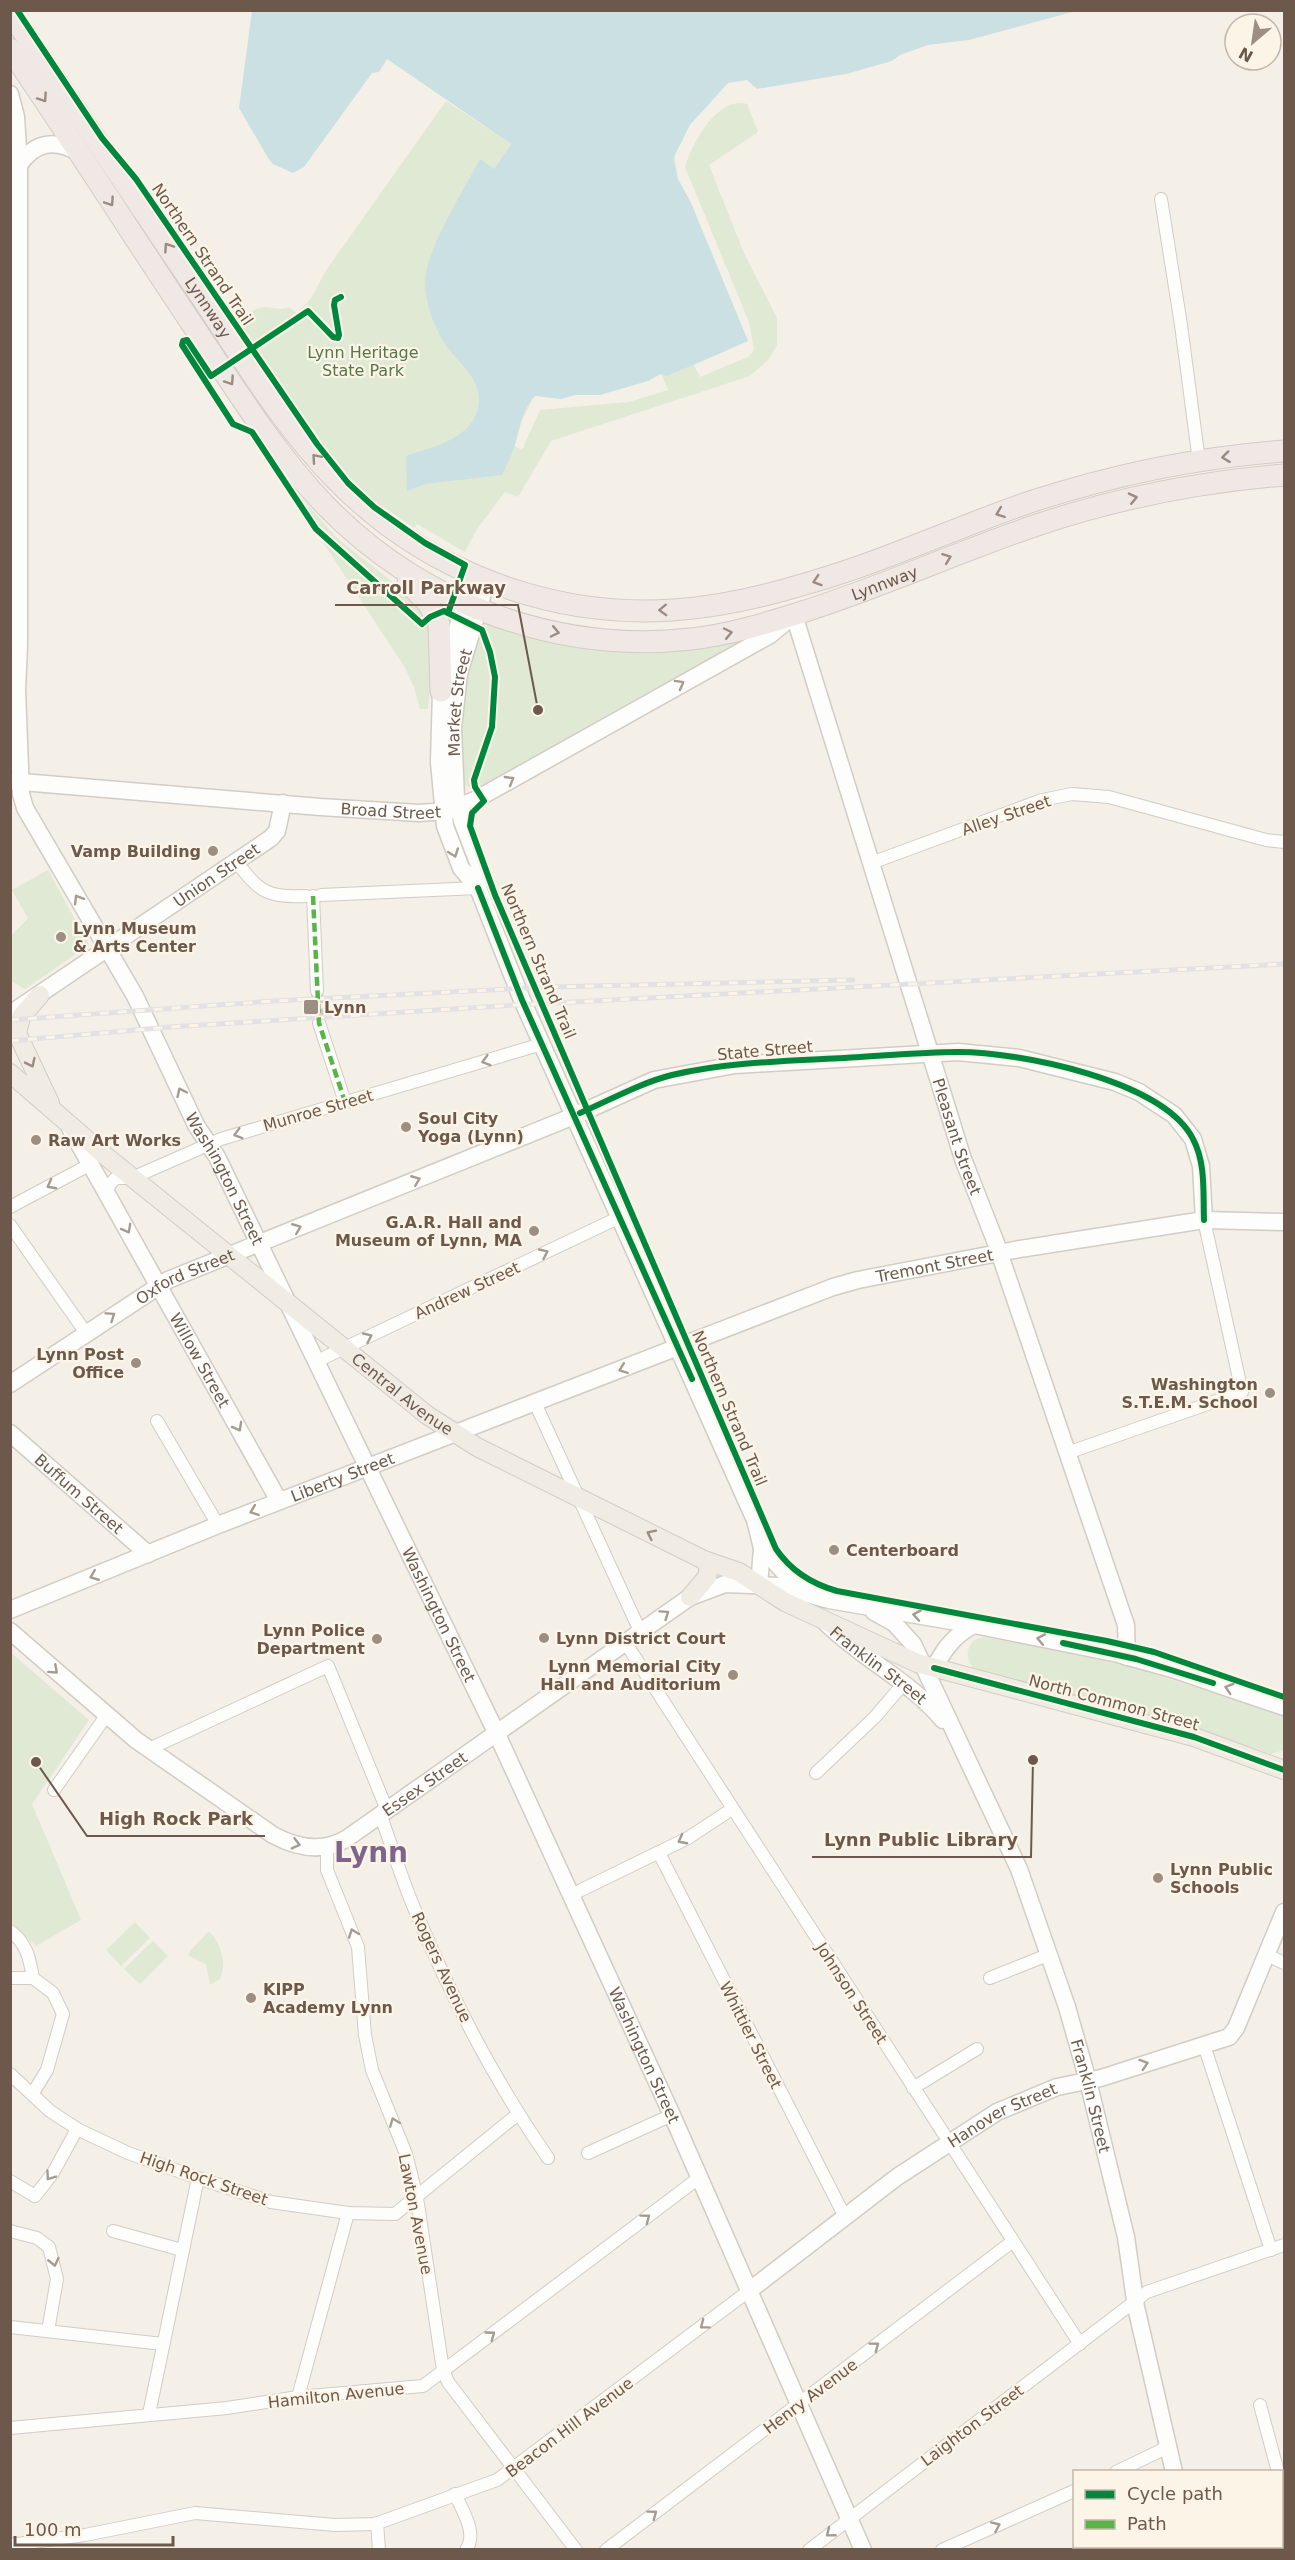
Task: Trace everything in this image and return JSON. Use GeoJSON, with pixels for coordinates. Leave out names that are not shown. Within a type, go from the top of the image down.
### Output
{"type":"FeatureCollection","features":[{"type":"Feature","properties":{"kind":"highway","name":"Lynnway"},"geometry":{"type":"LineString","coordinates":[[10,12],[263,387],[310,451],[338,482],[389,527],[431,554],[481,578],[543,599],[593,608],[659,611],[721,604],[817,581],[1055,494],[1141,472],[1199,461],[1284,451]]}},
{"type":"Feature","properties":{"kind":"highway","name":"Lynnway"},"geometry":{"type":"LineString","coordinates":[[10,49],[68,148],[270,439],[314,492],[357,535],[469,614],[555,632],[633,641],[710,636],[794,615],[1072,514],[1178,489],[1284,475]]}},
{"type":"Feature","properties":{"kind":"highway"},"geometry":{"type":"LineString","coordinates":[[357,535],[434,611],[440,629],[441,691]]}},
{"type":"Feature","properties":{"kind":"main road","name":"Washington Street"},"geometry":{"type":"LineString","coordinates":[[10,94],[16,117],[19,165],[15,323],[14,690],[16,781],[26,812],[141,1006],[196,1125],[208,1143],[258,1244],[496,1732],[700,2177],[863,2550]]}},
{"type":"Feature","properties":{"kind":"main road"},"geometry":{"type":"LineString","coordinates":[[19,165],[36,147],[44,144],[68,148]]}},
{"type":"Feature","properties":{"kind":"main road"},"geometry":{"type":"LineString","coordinates":[[469,614],[481,578]]}},
{"type":"Feature","properties":{"kind":"main road","name":"Market Street"},"geometry":{"type":"LineString","coordinates":[[448,781],[439,730],[441,691],[447,661],[469,614]]}},
{"type":"Feature","properties":{"kind":"main road","name":"Market Street"},"geometry":{"type":"LineString","coordinates":[[448,781],[455,698],[469,614]]}},
{"type":"Feature","properties":{"kind":"main road","name":"Broad Street"},"geometry":{"type":"LineString","coordinates":[[16,781],[419,813],[450,809],[770,635],[794,615]]}},
{"type":"Feature","properties":{"kind":"main road","name":"Pleasant Street"},"geometry":{"type":"LineString","coordinates":[[794,615],[963,1159],[999,1253],[1126,1625],[1127,1657]]}},
{"type":"Feature","properties":{"kind":"main road","name":"Washington Street"},"geometry":{"type":"LineString","coordinates":[[10,716],[14,690]]}},
{"type":"Feature","properties":{"kind":"main road"},"geometry":{"type":"LineString","coordinates":[[448,781],[449,837],[461,868],[478,888],[518,991],[755,1520],[762,1548],[759,1586]]}},
{"type":"Feature","properties":{"kind":"main road","name":"Union Street"},"geometry":{"type":"LineString","coordinates":[[10,1014],[108,950],[277,832],[283,803]]}},
{"type":"Feature","properties":{"kind":"main road"},"geometry":{"type":"LineString","coordinates":[[40,995],[21,1017],[17,1033],[61,1118]]}},
{"type":"Feature","properties":{"kind":"main road","name":"State Street"},"geometry":{"type":"LineString","coordinates":[[574,1116],[654,1080],[735,1065],[957,1052],[1019,1058],[1097,1077],[1138,1092],[1174,1115],[1193,1139],[1202,1166],[1204,1220]]}},
{"type":"Feature","properties":{"kind":"main road","name":"Central Avenue"},"geometry":{"type":"LineString","coordinates":[[10,1073],[132,1178],[455,1435],[704,1560],[739,1572],[759,1586]]}},
{"type":"Feature","properties":{"kind":"main road","name":"Oxford Street"},"geometry":{"type":"LineString","coordinates":[[10,1384],[158,1285],[574,1116]]}},
{"type":"Feature","properties":{"kind":"main road","name":"Willow Street"},"geometry":{"type":"LineString","coordinates":[[61,1118],[107,1192],[279,1501]]}},
{"type":"Feature","properties":{"kind":"main road","name":"Tremont Street"},"geometry":{"type":"LineString","coordinates":[[677,1347],[832,1287],[858,1280],[999,1253],[1204,1220],[1284,1222]]}},
{"type":"Feature","properties":{"kind":"main road","name":"Liberty Street"},"geometry":{"type":"LineString","coordinates":[[10,1610],[218,1525],[368,1469],[677,1347]]}},
{"type":"Feature","properties":{"kind":"main road","name":"Buffum Street"},"geometry":{"type":"LineString","coordinates":[[10,1433],[148,1554]]}},
{"type":"Feature","properties":{"kind":"main road"},"geometry":{"type":"LineString","coordinates":[[762,1548],[795,1581],[829,1600],[975,1625],[1127,1657],[1284,1707]]}},
{"type":"Feature","properties":{"kind":"main road"},"geometry":{"type":"LineString","coordinates":[[690,1597],[708,1575],[709,1567],[704,1560]]}},
{"type":"Feature","properties":{"kind":"main road","name":"Essex Street"},"geometry":{"type":"LineString","coordinates":[[327,1848],[346,1839],[690,1597],[725,1584],[779,1586],[829,1600]]}},
{"type":"Feature","properties":{"kind":"main road","name":"North Common Street"},"geometry":{"type":"LineString","coordinates":[[759,1586],[785,1602],[928,1670],[1168,1730],[1280,1766]]}},
{"type":"Feature","properties":{"kind":"main road","name":"Franklin Street"},"geometry":{"type":"LineString","coordinates":[[858,1605],[899,1627],[910,1640],[928,1670],[957,1738],[1019,1869],[1050,1954],[1088,2081],[1126,2237],[1135,2301],[1174,2470]]}},
{"type":"Feature","properties":{"kind":"main road","name":"Franklin Street"},"geometry":{"type":"LineString","coordinates":[[823,1620],[842,1638],[920,1696],[957,1738]]}},
{"type":"Feature","properties":{"kind":"main road"},"geometry":{"type":"LineString","coordinates":[[920,1696],[928,1670],[953,1640],[975,1625]]}},
{"type":"Feature","properties":{"kind":"main road"},"geometry":{"type":"LineString","coordinates":[[10,1631],[106,1716],[149,1749],[283,1840],[305,1847],[327,1848]]}},
{"type":"Feature","properties":{"kind":"main road","name":"Hanover Street"},"geometry":{"type":"LineString","coordinates":[[750,2290],[948,2142],[997,2112],[1057,2087],[1088,2081],[1225,2039],[1234,2032],[1284,1912]]}},
{"type":"Feature","properties":{"kind":"street"},"geometry":{"type":"LineString","coordinates":[[1161,200],[1181,321],[1199,461]]}},
{"type":"Feature","properties":{"kind":"street","name":"Alley Street"},"geometry":{"type":"LineString","coordinates":[[871,863],[1042,800],[1072,794],[1109,797],[1266,840],[1284,842]]}},
{"type":"Feature","properties":{"kind":"street"},"geometry":{"type":"LineString","coordinates":[[237,862],[260,890],[277,896],[478,888]]}},
{"type":"Feature","properties":{"kind":"street"},"geometry":{"type":"LineString","coordinates":[[313,896],[317,991]]}},
{"type":"Feature","properties":{"kind":"street"},"geometry":{"type":"LineString","coordinates":[[319,1023],[345,1102]]}},
{"type":"Feature","properties":{"kind":"street","name":"Munroe Street"},"geometry":{"type":"LineString","coordinates":[[107,1192],[110,1184],[116,1178],[132,1178],[208,1143],[542,1044]]}},
{"type":"Feature","properties":{"kind":"street"},"geometry":{"type":"LineString","coordinates":[[10,1207],[91,1164]]}},
{"type":"Feature","properties":{"kind":"street","name":"Andrew Street"},"geometry":{"type":"LineString","coordinates":[[315,1362],[620,1217]]}},
{"type":"Feature","properties":{"kind":"street"},"geometry":{"type":"LineString","coordinates":[[1067,1453],[1242,1392],[1204,1220]]}},
{"type":"Feature","properties":{"kind":"street"},"geometry":{"type":"LineString","coordinates":[[10,1225],[86,1333]]}},
{"type":"Feature","properties":{"kind":"street"},"geometry":{"type":"LineString","coordinates":[[536,1403],[640,1631]]}},
{"type":"Feature","properties":{"kind":"street"},"geometry":{"type":"LineString","coordinates":[[157,1421],[218,1525]]}},
{"type":"Feature","properties":{"kind":"street","name":"Johnson Street"},"geometry":{"type":"LineString","coordinates":[[625,1642],[1080,2344]]}},
{"type":"Feature","properties":{"kind":"street","name":"Rogers Avenue"},"geometry":{"type":"LineString","coordinates":[[149,1749],[328,1666],[383,1812],[426,1936],[479,2044],[518,2114],[548,2158]]}},
{"type":"Feature","properties":{"kind":"street"},"geometry":{"type":"LineString","coordinates":[[816,1773],[875,1717],[904,1683]]}},
{"type":"Feature","properties":{"kind":"street"},"geometry":{"type":"LineString","coordinates":[[54,1790],[106,1716]]}},
{"type":"Feature","properties":{"kind":"street"},"geometry":{"type":"LineString","coordinates":[[572,1895],[688,1838],[732,1809]]}},
{"type":"Feature","properties":{"kind":"street","name":"Lawton Avenue"},"geometry":{"type":"LineString","coordinates":[[327,1848],[327,1870],[358,1947],[365,2035],[372,2070],[406,2154],[417,2198],[443,2370],[448,2382],[576,2550]]}},
{"type":"Feature","properties":{"kind":"street","name":"Whittier Street"},"geometry":{"type":"LineString","coordinates":[[659,1853],[845,2217]]}},
{"type":"Feature","properties":{"kind":"street"},"geometry":{"type":"LineString","coordinates":[[10,1931],[23,1944],[28,1954],[33,1978]]}},
{"type":"Feature","properties":{"kind":"street"},"geometry":{"type":"LineString","coordinates":[[990,1978],[1050,1954]]}},
{"type":"Feature","properties":{"kind":"street"},"geometry":{"type":"LineString","coordinates":[[1267,1955],[1284,1963]]}},
{"type":"Feature","properties":{"kind":"street"},"geometry":{"type":"LineString","coordinates":[[10,1978],[33,1978],[53,1993],[63,2014],[47,2070],[33,2093]]}},
{"type":"Feature","properties":{"kind":"street"},"geometry":{"type":"LineString","coordinates":[[1204,2045],[1271,2250]]}},
{"type":"Feature","properties":{"kind":"street"},"geometry":{"type":"LineString","coordinates":[[913,2088],[977,2049]]}},
{"type":"Feature","properties":{"kind":"street","name":"High Rock Street"},"geometry":{"type":"LineString","coordinates":[[10,2074],[50,2111],[77,2129],[128,2153],[271,2202],[348,2213],[395,2214],[417,2198]]}},
{"type":"Feature","properties":{"kind":"street"},"geometry":{"type":"LineString","coordinates":[[417,2198],[518,2114]]}},
{"type":"Feature","properties":{"kind":"street"},"geometry":{"type":"LineString","coordinates":[[588,2153],[672,2115]]}},
{"type":"Feature","properties":{"kind":"street"},"geometry":{"type":"LineString","coordinates":[[10,2181],[35,2196],[53,2173],[77,2129]]}},
{"type":"Feature","properties":{"kind":"street","name":"Hamilton Avenue"},"geometry":{"type":"LineString","coordinates":[[10,2428],[227,2408],[298,2397],[423,2386],[700,2177]]}},
{"type":"Feature","properties":{"kind":"street"},"geometry":{"type":"LineString","coordinates":[[149,2414],[198,2178]]}},
{"type":"Feature","properties":{"kind":"street"},"geometry":{"type":"LineString","coordinates":[[298,2397],[348,2213]]}},
{"type":"Feature","properties":{"kind":"street"},"geometry":{"type":"LineString","coordinates":[[10,2231],[37,2238],[50,2247],[57,2279],[48,2331]]}},
{"type":"Feature","properties":{"kind":"street"},"geometry":{"type":"LineString","coordinates":[[113,2231],[182,2250]]}},
{"type":"Feature","properties":{"kind":"street","name":"Henry Avenue"},"geometry":{"type":"LineString","coordinates":[[606,2550],[1013,2241]]}},
{"type":"Feature","properties":{"kind":"street","name":"Laighton Street"},"geometry":{"type":"LineString","coordinates":[[809,2550],[1147,2292],[1284,2246]]}},
{"type":"Feature","properties":{"kind":"street","name":"Beacon Hill Avenue"},"geometry":{"type":"LineString","coordinates":[[10,2545],[85,2535],[195,2513],[335,2525],[377,2523],[497,2480],[750,2290]]}},
{"type":"Feature","properties":{"kind":"street"},"geometry":{"type":"LineString","coordinates":[[10,2327],[163,2344]]}},
{"type":"Feature","properties":{"kind":"street"},"geometry":{"type":"LineString","coordinates":[[1260,2405],[1277,2470]]}},
{"type":"Feature","properties":{"kind":"street"},"geometry":{"type":"LineString","coordinates":[[1120,2470],[1168,2447]]}},
{"type":"Feature","properties":{"kind":"street"},"geometry":{"type":"LineString","coordinates":[[942,2550],[1073,2491]]}},
{"type":"Feature","properties":{"kind":"street"},"geometry":{"type":"LineString","coordinates":[[454,2494],[469,2525],[472,2537],[466,2550]]}},
{"type":"Feature","properties":{"kind":"street"},"geometry":{"type":"LineString","coordinates":[[377,2523],[379,2550]]}},
{"type":"Feature","properties":{"kind":"green space","name":"Lynn Heritage State Park"},"geometry":{"type":"Polygon","coordinates":[[[446,101],[511,144],[494,169],[480,160],[435,245],[534,397],[522,419],[515,446],[522,450],[540,410],[629,402],[668,390],[661,374],[648,381],[639,341],[674,154],[678,179],[691,203],[748,341],[694,365],[700,377],[748,357],[754,350],[749,322],[685,167],[693,146],[707,124],[716,114],[736,103],[747,104],[758,132],[709,165],[744,253],[777,318],[777,345],[769,359],[750,376],[551,441],[518,497],[505,492],[477,529],[465,552],[417,524],[414,528],[371,497],[341,471],[329,457],[311,426],[236,320],[264,307],[280,309],[289,307],[297,313],[311,298],[327,269],[446,101]]]}},
{"type":"Feature","properties":{"kind":"green space"},"geometry":{"type":"Polygon","coordinates":[[[299,495],[337,538],[419,603],[435,639],[428,709],[420,709],[414,687],[404,666],[294,498],[299,495]]]}},
{"type":"Feature","properties":{"kind":"green space"},"geometry":{"type":"Polygon","coordinates":[[[483,623],[515,631],[765,631],[639,697],[481,787],[473,789],[463,784],[460,745],[463,689],[483,623]]]}},
{"type":"Feature","properties":{"kind":"green space"},"geometry":{"type":"Polygon","coordinates":[[[48,870],[89,945],[25,989],[11,981],[11,936],[28,918],[12,890],[48,870]]]}},
{"type":"Feature","properties":{"kind":"green space"},"geometry":{"type":"Polygon","coordinates":[[[984,1637],[1129,1666],[1279,1714],[1284,1717],[1284,1750],[1271,1754],[1186,1725],[974,1669],[969,1662],[968,1651],[974,1640],[984,1637]]]}},
{"type":"Feature","properties":{"kind":"green space"},"geometry":{"type":"Polygon","coordinates":[[[10,1652],[89,1720],[32,1804],[81,1920],[36,1946],[11,1922],[10,1652]]]}},
{"type":"Feature","properties":{"kind":"green space"},"geometry":{"type":"Polygon","coordinates":[[[135,1922],[150,1938],[121,1966],[106,1950],[135,1922]]]}},
{"type":"Feature","properties":{"kind":"green space"},"geometry":{"type":"Polygon","coordinates":[[[209,1931],[219,1947],[223,1960],[220,1979],[210,1985],[206,1964],[189,1956],[190,1951],[209,1931]]]}},
{"type":"Feature","properties":{"kind":"green space"},"geometry":{"type":"Polygon","coordinates":[[[153,1941],[168,1956],[140,1984],[124,1969],[153,1941]]]}},
{"type":"Feature","properties":{"kind":"shaded area"},"geometry":{"type":"Polygon","coordinates":[[[252,10],[1076,11],[969,40],[928,45],[900,55],[892,61],[846,74],[757,89],[747,80],[728,83],[690,125],[673,159],[678,179],[691,203],[748,341],[667,376],[660,374],[648,381],[600,395],[575,395],[561,399],[535,396],[525,412],[502,475],[425,484],[407,491],[406,456],[445,442],[464,431],[475,417],[479,402],[479,394],[472,377],[443,341],[436,328],[427,299],[426,271],[446,221],[480,159],[494,169],[511,144],[387,59],[379,72],[372,73],[304,167],[293,173],[273,164],[239,108],[252,10]]]}},
{"type":"Feature","properties":{"kind":"tunnel"},"geometry":{"type":"LineString","coordinates":[[317,991],[319,1023]]}},
{"type":"Feature","properties":{"kind":"railway"},"geometry":{"type":"LineString","coordinates":[[10,1041],[170,1027],[500,1006],[1284,964]]}},
{"type":"Feature","properties":{"kind":"railway"},"geometry":{"type":"LineString","coordinates":[[10,1020],[273,1001],[549,987],[853,980]]}},
{"type":"Feature","properties":{"kind":"marked path"},"geometry":{"type":"LineString","coordinates":[[313,896],[319,1023],[345,1102]]}},
{"type":"Feature","properties":{"kind":"cycle path","name":"Northern Strand Trail"},"geometry":{"type":"LineString","coordinates":[[17,10],[102,138],[136,179],[317,444],[348,483],[374,507],[425,543],[465,565],[448,613]]}},
{"type":"Feature","properties":{"kind":"cycle path","name":"Northern Strand Trail"},"geometry":{"type":"LineString","coordinates":[[341,297],[335,300],[334,305],[338,338],[333,337],[308,311],[211,376],[187,340],[183,341],[182,345],[233,424],[252,432],[316,529],[422,624],[430,617],[444,611],[482,630],[490,652],[495,677],[492,727],[474,780],[475,787],[484,801],[472,813],[470,826],[495,895],[776,1549],[788,1564],[803,1576],[837,1591],[1107,1641],[1154,1652],[1284,1697]]}},
{"type":"Feature","properties":{"kind":"cycle path"},"geometry":{"type":"LineString","coordinates":[[478,888],[522,1000],[692,1379]]}},
{"type":"Feature","properties":{"kind":"cycle path"},"geometry":{"type":"LineString","coordinates":[[580,1113],[660,1078],[714,1067],[944,1052],[1016,1057],[1087,1073],[1122,1086],[1152,1101],[1177,1118],[1193,1139],[1200,1158],[1204,1220]]}},
{"type":"Feature","properties":{"kind":"cycle path"},"geometry":{"type":"LineString","coordinates":[[1063,1643],[1136,1659],[1213,1683]]}},
{"type":"Feature","properties":{"kind":"cycle path"},"geometry":{"type":"LineString","coordinates":[[934,1668],[1194,1737],[1284,1770]]}},
{"type":"Feature","properties":{"kind":"place","name":"Carroll Parkway"},"geometry":{"type":"Point","coordinates":[538,710]}},
{"type":"Feature","properties":{"kind":"place","name":"Vamp Building"},"geometry":{"type":"Point","coordinates":[213,851]}},
{"type":"Feature","properties":{"kind":"place","name":"Lynn Museum & Arts Center"},"geometry":{"type":"Point","coordinates":[61,937]}},
{"type":"Feature","properties":{"kind":"place","name":"Lynn"},"geometry":{"type":"Point","coordinates":[311,1007]}},
{"type":"Feature","properties":{"kind":"place","name":"Soul City Yoga (Lynn)"},"geometry":{"type":"Point","coordinates":[406,1127]}},
{"type":"Feature","properties":{"kind":"place","name":"Raw Art Works"},"geometry":{"type":"Point","coordinates":[36,1140]}},
{"type":"Feature","properties":{"kind":"place","name":"G.A.R. Hall and Museum of Lynn, MA"},"geometry":{"type":"Point","coordinates":[534,1231]}},
{"type":"Feature","properties":{"kind":"place","name":"Lynn Post Office"},"geometry":{"type":"Point","coordinates":[136,1363]}},
{"type":"Feature","properties":{"kind":"place","name":"Washington S.T.E.M. School"},"geometry":{"type":"Point","coordinates":[1270,1393]}},
{"type":"Feature","properties":{"kind":"place","name":"Centerboard"},"geometry":{"type":"Point","coordinates":[834,1550]}},
{"type":"Feature","properties":{"kind":"place","name":"Lynn District Court"},"geometry":{"type":"Point","coordinates":[544,1638]}},
{"type":"Feature","properties":{"kind":"place","name":"Lynn Police Department"},"geometry":{"type":"Point","coordinates":[377,1639]}},
{"type":"Feature","properties":{"kind":"place","name":"Lynn Memorial City Hall and Auditorium"},"geometry":{"type":"Point","coordinates":[733,1675]}},
{"type":"Feature","properties":{"kind":"place","name":"Lynn Public Library"},"geometry":{"type":"Point","coordinates":[1033,1760]}},
{"type":"Feature","properties":{"kind":"place","name":"High Rock Park"},"geometry":{"type":"Point","coordinates":[36,1762]}},
{"type":"Feature","properties":{"kind":"place","name":"Lynn Public Schools"},"geometry":{"type":"Point","coordinates":[1158,1878]}},
{"type":"Feature","properties":{"kind":"place","name":"KIPP Academy Lynn"},"geometry":{"type":"Point","coordinates":[251,1998]}},
{"type":"Feature","properties":{"kind":"district","name":"Lynn"},"geometry":{"type":"Point","coordinates":[371,1852]}}]}
